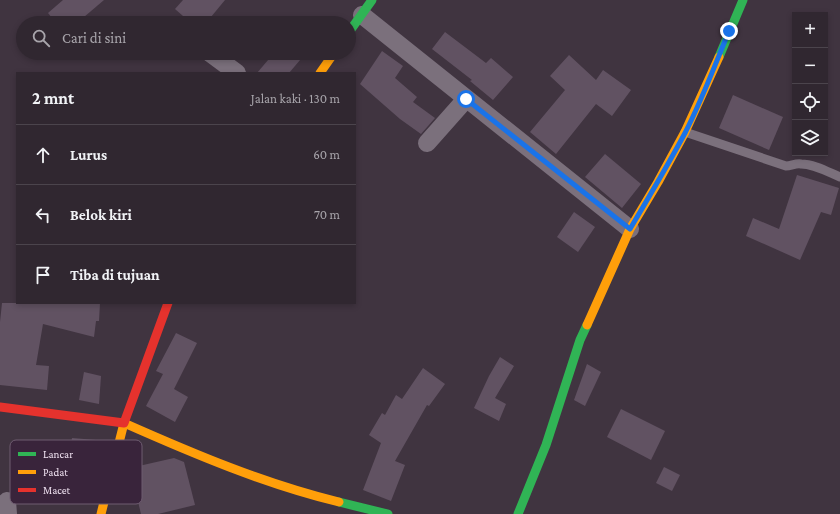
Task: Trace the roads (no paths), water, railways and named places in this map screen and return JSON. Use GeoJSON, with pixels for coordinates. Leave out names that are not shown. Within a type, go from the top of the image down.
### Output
{"type":"FeatureCollection","features":[{"type":"Feature","properties":{"kind":"street"},"geometry":{"type":"LineString","coordinates":[[356,23],[372,0]]}},
{"type":"Feature","properties":{"kind":"street"},"geometry":{"type":"LineString","coordinates":[[518,514],[546,445],[580,340],[597,300],[630,229],[685,132],[743,0]]}},
{"type":"Feature","properties":{"kind":"street"},"geometry":{"type":"LineString","coordinates":[[362,15],[630,229]]}},
{"type":"Feature","properties":{"kind":"street"},"geometry":{"type":"LineString","coordinates":[[219,60],[236,72]]}},
{"type":"Feature","properties":{"kind":"street"},"geometry":{"type":"LineString","coordinates":[[321,72],[329,60]]}},
{"type":"Feature","properties":{"kind":"street"},"geometry":{"type":"LineString","coordinates":[[427,143],[466,99]]}},
{"type":"Feature","properties":{"kind":"street"},"geometry":{"type":"LineString","coordinates":[[120,440],[124,423],[168,304]]}},
{"type":"Feature","properties":{"kind":"street"},"geometry":{"type":"LineString","coordinates":[[0,407],[124,423],[164,441],[278,485],[388,514]]}},
{"type":"Feature","properties":{"kind":"street"},"geometry":{"type":"LineString","coordinates":[[101,514],[104,504]]}},
{"type":"Feature","properties":{"kind":"lane"},"geometry":{"type":"LineString","coordinates":[[685,132],[786,166],[800,163],[812,165],[840,178]]}}]}
